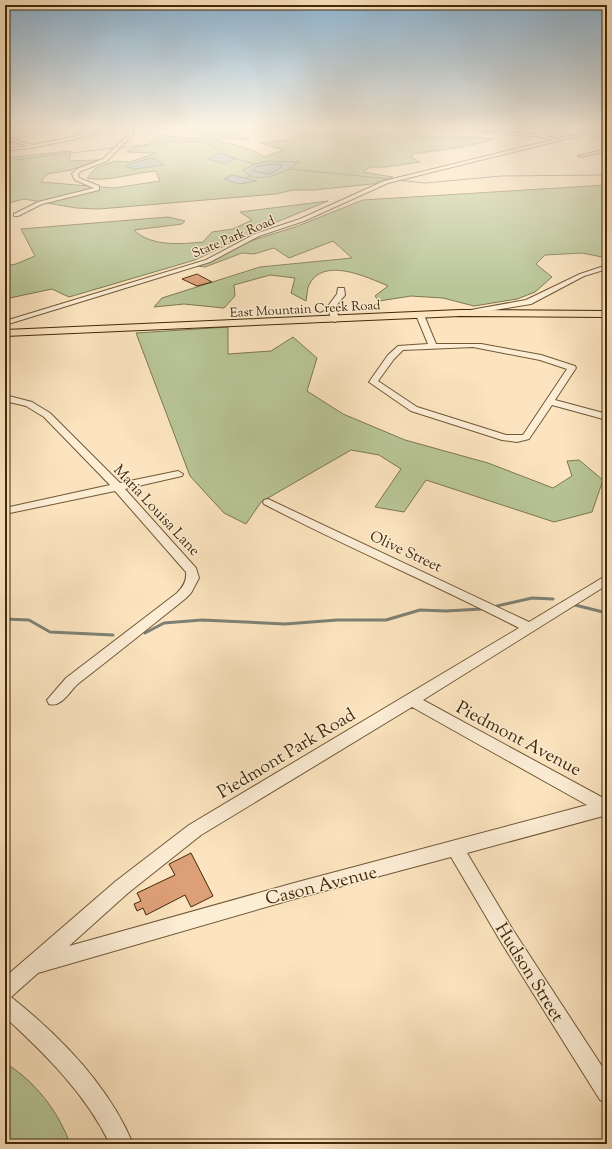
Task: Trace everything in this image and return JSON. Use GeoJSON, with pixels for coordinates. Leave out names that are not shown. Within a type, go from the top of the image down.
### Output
{"type":"FeatureCollection","features":[{"type":"Feature","properties":{"kind":"main road","name":"East Mountain Creek Road"},"geometry":{"type":"LineString","coordinates":[[5,333],[335,320],[420,315],[607,314]]}},
{"type":"Feature","properties":{"kind":"street"},"geometry":{"type":"LineString","coordinates":[[16,215],[43,202],[97,189],[96,186],[84,182]]}},
{"type":"Feature","properties":{"kind":"street","name":"State Park Road"},"geometry":{"type":"LineString","coordinates":[[5,323],[208,260],[250,238],[302,220],[363,191],[388,182]]}},
{"type":"Feature","properties":{"kind":"street"},"geometry":{"type":"LineString","coordinates":[[460,314],[528,302],[582,275],[607,267]]}},
{"type":"Feature","properties":{"kind":"street"},"geometry":{"type":"LineString","coordinates":[[335,320],[331,307],[332,303],[341,295],[341,290]]}},
{"type":"Feature","properties":{"kind":"street"},"geometry":{"type":"LineString","coordinates":[[420,315],[432,346]]}},
{"type":"Feature","properties":{"kind":"street"},"geometry":{"type":"LineString","coordinates":[[432,346],[481,346],[570,366],[572,371],[551,402],[526,437],[521,439],[509,439],[414,409],[373,382],[375,377],[397,350],[432,346]]}},
{"type":"Feature","properties":{"kind":"street","name":"Maria Louisa Lane"},"geometry":{"type":"LineString","coordinates":[[5,398],[22,401],[41,410],[116,486],[190,568],[193,574],[192,583],[182,596],[71,682],[54,700]]}},
{"type":"Feature","properties":{"kind":"street"},"geometry":{"type":"LineString","coordinates":[[551,402],[607,417]]}},
{"type":"Feature","properties":{"kind":"street"},"geometry":{"type":"LineString","coordinates":[[5,511],[116,486],[178,474]]}},
{"type":"Feature","properties":{"kind":"street","name":"Olive Street"},"geometry":{"type":"LineString","coordinates":[[268,502],[398,565],[492,608],[529,628]]}},
{"type":"Feature","properties":{"kind":"street","name":"Piedmont Park Road"},"geometry":{"type":"LineString","coordinates":[[5,990],[122,887],[195,830],[258,791],[412,701],[607,579]]}},
{"type":"Feature","properties":{"kind":"street","name":"Piedmont Avenue"},"geometry":{"type":"LineString","coordinates":[[412,701],[606,808]]}},
{"type":"Feature","properties":{"kind":"street","name":"Cason Avenue"},"geometry":{"type":"LineString","coordinates":[[36,964],[294,891],[606,808]]}},
{"type":"Feature","properties":{"kind":"street","name":"Hudson Street"},"geometry":{"type":"LineString","coordinates":[[455,849],[507,936],[607,1093]]}},
{"type":"Feature","properties":{"kind":"street"},"geometry":{"type":"LineString","coordinates":[[5,1004],[61,1055],[87,1084],[102,1107],[122,1144]]}},
{"type":"Feature","properties":{"kind":"green space"},"geometry":{"type":"Polygon","coordinates":[[[5,182],[41,182],[114,188],[156,182],[379,182],[372,184],[314,190],[293,190],[276,194],[99,209],[76,208],[24,199],[5,204],[5,182]]]}},
{"type":"Feature","properties":{"kind":"green space"},"geometry":{"type":"Polygon","coordinates":[[[607,185],[607,258],[582,253],[545,255],[536,264],[552,277],[535,292],[517,299],[474,306],[443,298],[411,296],[379,301],[375,296],[388,286],[357,274],[335,270],[324,272],[316,276],[308,287],[306,301],[291,293],[295,278],[270,275],[234,285],[235,296],[224,308],[184,304],[154,307],[162,298],[260,267],[352,258],[333,241],[289,258],[274,248],[254,254],[242,253],[205,267],[197,266],[228,253],[244,243],[295,227],[363,200],[607,185]]]}},
{"type":"Feature","properties":{"kind":"green space"},"geometry":{"type":"Polygon","coordinates":[[[328,201],[262,228],[195,260],[69,297],[52,289],[5,299],[5,266],[16,264],[35,256],[21,229],[168,217],[185,221],[182,224],[134,230],[149,239],[158,242],[176,244],[203,242],[212,232],[233,229],[252,220],[240,212],[328,201]]]}},
{"type":"Feature","properties":{"kind":"green space"},"geometry":{"type":"Polygon","coordinates":[[[228,327],[228,354],[271,351],[293,337],[317,358],[307,391],[343,414],[405,440],[488,463],[553,488],[572,476],[567,461],[579,460],[603,480],[592,512],[554,522],[426,480],[404,512],[375,507],[401,469],[379,455],[351,450],[261,502],[246,524],[224,513],[190,476],[136,333],[228,327]]]}},
{"type":"Feature","properties":{"kind":"green space"},"geometry":{"type":"Polygon","coordinates":[[[5,1063],[26,1078],[44,1098],[59,1120],[70,1144],[5,1144],[5,1063]]]}},
{"type":"Feature","properties":{"kind":"water"},"geometry":{"type":"Polygon","coordinates":[[[232,182],[253,182],[239,184],[232,182]]]}},
{"type":"Feature","properties":{"kind":"building"},"geometry":{"type":"Polygon","coordinates":[[[197,274],[212,282],[197,286],[182,279],[197,274]]]}},
{"type":"Feature","properties":{"kind":"building"},"geometry":{"type":"Polygon","coordinates":[[[191,853],[213,896],[191,907],[185,895],[146,915],[143,908],[137,911],[134,904],[141,901],[137,893],[175,875],[169,864],[191,853]]]}},
{"type":"Feature","properties":{"kind":"waterway"},"geometry":{"type":"LineString","coordinates":[[413,182],[426,183],[441,182]]}},
{"type":"Feature","properties":{"kind":"waterway"},"geometry":{"type":"LineString","coordinates":[[497,606],[532,598],[553,599]]}},
{"type":"Feature","properties":{"kind":"waterway"},"geometry":{"type":"LineString","coordinates":[[575,605],[607,613]]}},
{"type":"Feature","properties":{"kind":"waterway"},"geometry":{"type":"LineString","coordinates":[[145,633],[164,623],[202,620],[285,624],[337,620],[386,620],[420,610],[446,611],[481,609]]}},
{"type":"Feature","properties":{"kind":"waterway"},"geometry":{"type":"LineString","coordinates":[[5,619],[29,620],[50,632],[113,635]]}}]}
